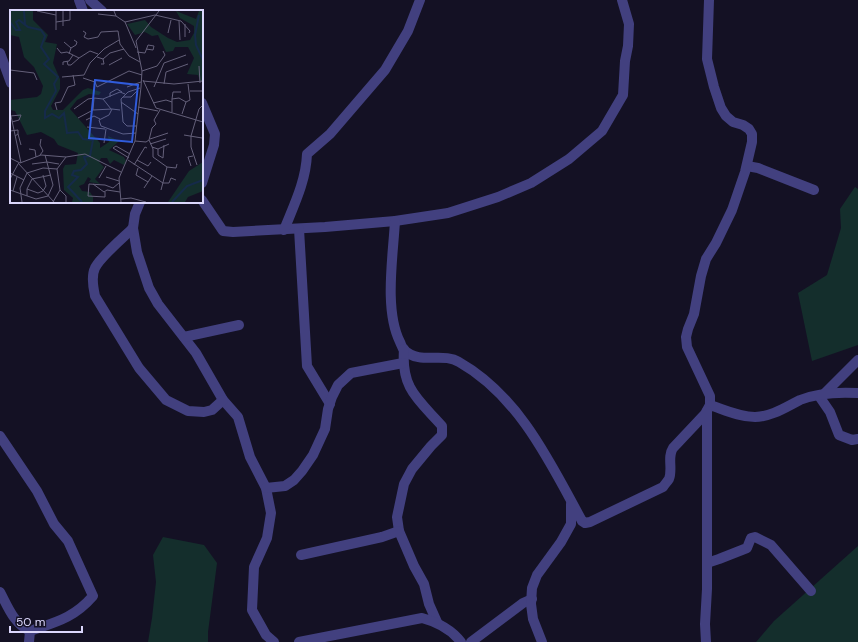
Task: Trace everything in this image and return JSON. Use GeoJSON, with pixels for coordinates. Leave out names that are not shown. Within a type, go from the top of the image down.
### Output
{"type":"FeatureCollection","features":[{"type":"Feature","properties":{"kind":"street"},"geometry":{"type":"LineString","coordinates":[[79,0],[83,10]]}},
{"type":"Feature","properties":{"kind":"street"},"geometry":{"type":"LineString","coordinates":[[90,0],[101,10]]}},
{"type":"Feature","properties":{"kind":"street"},"geometry":{"type":"LineString","coordinates":[[284,230],[301,190],[307,154],[330,134],[385,70],[408,31],[420,0]]}},
{"type":"Feature","properties":{"kind":"street"},"geometry":{"type":"LineString","coordinates":[[203,201],[223,230],[233,232],[284,230],[395,221],[448,213],[498,197],[531,183],[569,160],[602,131],[623,95],[629,24],[622,0]]}},
{"type":"Feature","properties":{"kind":"street"},"geometry":{"type":"LineString","coordinates":[[706,642],[705,624],[710,396],[687,347],[686,336],[694,314],[701,276],[706,259],[716,243],[732,210],[747,166],[752,142],[752,134],[749,129],[743,125],[733,122],[721,108],[714,87],[707,59],[710,0]]}},
{"type":"Feature","properties":{"kind":"street"},"geometry":{"type":"LineString","coordinates":[[0,53],[10,80]]}},
{"type":"Feature","properties":{"kind":"street"},"geometry":{"type":"LineString","coordinates":[[203,105],[216,134],[203,180]]}},
{"type":"Feature","properties":{"kind":"street"},"geometry":{"type":"LineString","coordinates":[[747,166],[758,168],[814,190]]}},
{"type":"Feature","properties":{"kind":"street"},"geometry":{"type":"LineString","coordinates":[[140,203],[135,214],[133,228],[137,252],[149,288],[158,304],[196,353],[223,400],[238,417],[250,458],[266,488],[271,513],[267,538],[254,567],[252,610],[266,638],[274,642]]}},
{"type":"Feature","properties":{"kind":"street"},"geometry":{"type":"LineString","coordinates":[[395,221],[391,291],[392,312],[395,332],[404,349],[415,356],[431,359],[448,358],[458,361],[493,387],[524,422],[547,457],[571,502],[582,521],[585,523],[663,487],[669,479],[671,469],[670,452],[672,448],[709,408]]}},
{"type":"Feature","properties":{"kind":"street"},"geometry":{"type":"LineString","coordinates":[[133,228],[106,254],[95,268],[93,284],[95,296],[139,368],[166,400],[188,410],[204,412],[212,410],[223,400]]}},
{"type":"Feature","properties":{"kind":"street"},"geometry":{"type":"LineString","coordinates":[[299,229],[307,366],[330,404]]}},
{"type":"Feature","properties":{"kind":"street"},"geometry":{"type":"LineString","coordinates":[[184,336],[239,325]]}},
{"type":"Feature","properties":{"kind":"street"},"geometry":{"type":"LineString","coordinates":[[404,349],[403,363],[407,383],[419,401],[442,426],[443,431],[442,435],[412,469],[404,484],[397,517],[399,532],[414,566],[424,584],[429,604],[437,622]]}},
{"type":"Feature","properties":{"kind":"street"},"geometry":{"type":"LineString","coordinates":[[821,395],[858,360]]}},
{"type":"Feature","properties":{"kind":"street"},"geometry":{"type":"LineString","coordinates":[[266,488],[284,486],[294,480],[302,471],[313,455],[325,429],[330,404],[338,385],[351,373],[403,363]]}},
{"type":"Feature","properties":{"kind":"street"},"geometry":{"type":"LineString","coordinates":[[709,408],[742,416],[756,417],[776,412],[802,399],[821,395],[858,393]]}},
{"type":"Feature","properties":{"kind":"street"},"geometry":{"type":"LineString","coordinates":[[821,395],[830,412],[839,435],[852,440],[858,439]]}},
{"type":"Feature","properties":{"kind":"street"},"geometry":{"type":"LineString","coordinates":[[0,436],[37,491],[54,524],[68,541],[93,596],[85,605],[63,620],[30,631],[16,622],[0,592]]}},
{"type":"Feature","properties":{"kind":"street"},"geometry":{"type":"LineString","coordinates":[[542,642],[533,619],[532,588],[537,575],[561,542],[571,524],[571,502]]}},
{"type":"Feature","properties":{"kind":"street"},"geometry":{"type":"LineString","coordinates":[[301,555],[399,532]]}},
{"type":"Feature","properties":{"kind":"street"},"geometry":{"type":"LineString","coordinates":[[707,563],[719,560],[746,548],[751,538],[755,537],[771,545],[811,591]]}},
{"type":"Feature","properties":{"kind":"street"},"geometry":{"type":"LineString","coordinates":[[471,642],[523,603],[532,599]]}},
{"type":"Feature","properties":{"kind":"street"},"geometry":{"type":"LineString","coordinates":[[299,642],[410,619],[422,618],[437,622],[457,637],[461,642]]}},
{"type":"Feature","properties":{"kind":"street"},"geometry":{"type":"LineString","coordinates":[[28,642],[30,631]]}},
{"type":"Feature","properties":{"kind":"green space"},"geometry":{"type":"Polygon","coordinates":[[[855,187],[858,189],[858,345],[812,361],[798,293],[827,275],[841,228],[840,209],[855,187]]]}},
{"type":"Feature","properties":{"kind":"green space"},"geometry":{"type":"Polygon","coordinates":[[[163,537],[204,545],[217,563],[208,642],[148,642],[156,582],[153,555],[163,537]]]}},
{"type":"Feature","properties":{"kind":"green space"},"geometry":{"type":"Polygon","coordinates":[[[858,546],[858,642],[756,642],[774,621],[858,546]]]}}]}
